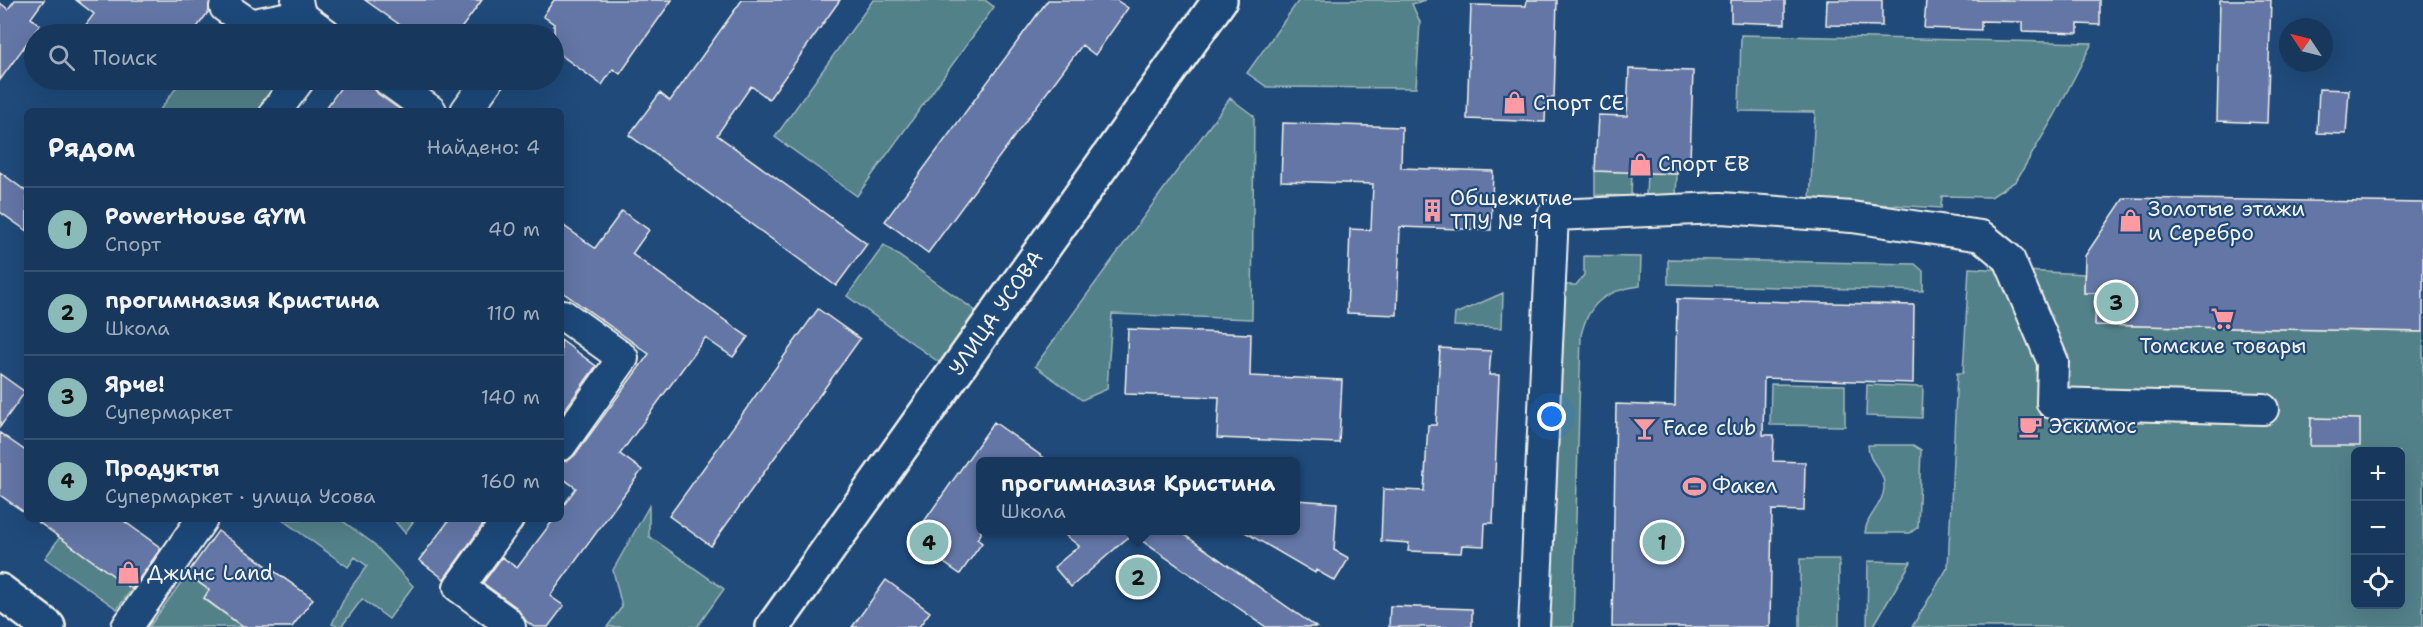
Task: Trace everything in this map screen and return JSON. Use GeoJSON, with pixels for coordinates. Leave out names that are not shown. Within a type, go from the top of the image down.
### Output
{"type":"FeatureCollection","features":[{"type":"Feature","properties":{"kind":"main road","name":"УЛИЦА УСОВА"},"geometry":{"type":"LineString","coordinates":[[773,627],[1213,2]]}},
{"type":"Feature","properties":{"kind":"main road"},"geometry":{"type":"LineString","coordinates":[[0,591],[48,627]]}},
{"type":"Feature","properties":{"kind":"street"},"geometry":{"type":"LineString","coordinates":[[225,7],[248,23],[254,24],[298,8],[315,24]]}},
{"type":"Feature","properties":{"kind":"street"},"geometry":{"type":"LineString","coordinates":[[278,108],[292,90]]}},
{"type":"Feature","properties":{"kind":"street"},"geometry":{"type":"LineString","coordinates":[[398,90],[416,107]]}},
{"type":"Feature","properties":{"kind":"street"},"geometry":{"type":"LineString","coordinates":[[468,108],[482,90]]}},
{"type":"Feature","properties":{"kind":"street"},"geometry":{"type":"LineString","coordinates":[[1534,627],[1552,215],[1721,208],[1852,217],[1981,236],[2008,259],[2053,362],[2052,403],[2263,409]]}},
{"type":"Feature","properties":{"kind":"street"},"geometry":{"type":"LineString","coordinates":[[564,316],[623,358],[564,441]]}},
{"type":"Feature","properties":{"kind":"street"},"geometry":{"type":"LineString","coordinates":[[127,627],[200,522]]}},
{"type":"Feature","properties":{"kind":"street"},"geometry":{"type":"LineString","coordinates":[[506,522],[459,587],[506,621],[510,627]]}},
{"type":"Feature","properties":{"kind":"green space"},"geometry":{"type":"Polygon","coordinates":[[[873,0],[985,0],[994,7],[857,196],[775,137],[873,0]]]}},
{"type":"Feature","properties":{"kind":"green space"},"geometry":{"type":"Polygon","coordinates":[[[1299,0],[1426,0],[1412,4],[1420,22],[1416,88],[1267,87],[1247,73],[1299,0]]]}},
{"type":"Feature","properties":{"kind":"green space"},"geometry":{"type":"Polygon","coordinates":[[[225,19],[232,24],[221,24],[225,19]]]}},
{"type":"Feature","properties":{"kind":"green space"},"geometry":{"type":"Polygon","coordinates":[[[1741,35],[2092,43],[2055,115],[2016,181],[1991,197],[1942,196],[1941,208],[1810,200],[1815,112],[1739,111],[1741,35]]]}},
{"type":"Feature","properties":{"kind":"green space"},"geometry":{"type":"Polygon","coordinates":[[[175,90],[278,90],[265,108],[161,108],[175,90]]]}},
{"type":"Feature","properties":{"kind":"green space"},"geometry":{"type":"Polygon","coordinates":[[[1230,98],[1254,116],[1252,319],[1112,314],[1107,389],[1082,400],[1035,366],[1230,98]]]}},
{"type":"Feature","properties":{"kind":"green space"},"geometry":{"type":"Polygon","coordinates":[[[1595,171],[1632,172],[1631,196],[1595,195],[1595,171]]]}},
{"type":"Feature","properties":{"kind":"green space"},"geometry":{"type":"Polygon","coordinates":[[[1647,173],[1677,174],[1676,197],[1646,196],[1647,173]]]}},
{"type":"Feature","properties":{"kind":"green space"},"geometry":{"type":"Polygon","coordinates":[[[884,245],[977,312],[940,363],[847,296],[884,245]]]}},
{"type":"Feature","properties":{"kind":"green space"},"geometry":{"type":"Polygon","coordinates":[[[1584,256],[1641,257],[1640,286],[1609,294],[1601,299],[1589,314],[1581,335],[1573,627],[1547,627],[1561,285],[1576,285],[1584,275],[1584,256]]]}},
{"type":"Feature","properties":{"kind":"green space"},"geometry":{"type":"Polygon","coordinates":[[[1668,259],[1915,264],[1923,271],[1923,291],[1668,284],[1668,259]]]}},
{"type":"Feature","properties":{"kind":"green space"},"geometry":{"type":"Polygon","coordinates":[[[1969,268],[2084,274],[2084,293],[2096,293],[2095,325],[2423,332],[2423,627],[1912,627],[1948,567],[1957,373],[1963,373],[1969,268]]]}},
{"type":"Feature","properties":{"kind":"green space"},"geometry":{"type":"Polygon","coordinates":[[[1503,293],[1502,328],[1454,326],[1455,314],[1503,293]]]}},
{"type":"Feature","properties":{"kind":"green space"},"geometry":{"type":"Polygon","coordinates":[[[1771,384],[1845,385],[1845,426],[1770,425],[1771,384]]]}},
{"type":"Feature","properties":{"kind":"green space"},"geometry":{"type":"Polygon","coordinates":[[[1867,385],[1923,387],[1922,418],[1866,416],[1867,385]]]}},
{"type":"Feature","properties":{"kind":"green space"},"geometry":{"type":"Polygon","coordinates":[[[1868,445],[1913,445],[1921,450],[1918,527],[1910,533],[1865,533],[1868,521],[1884,489],[1882,476],[1871,458],[1868,445]]]}},
{"type":"Feature","properties":{"kind":"green space"},"geometry":{"type":"Polygon","coordinates":[[[649,506],[649,536],[724,589],[697,627],[607,627],[622,607],[613,570],[649,506]]]}},
{"type":"Feature","properties":{"kind":"green space"},"geometry":{"type":"Polygon","coordinates":[[[285,522],[344,522],[374,544],[413,586],[389,619],[362,599],[341,627],[332,624],[347,593],[367,566],[355,557],[348,567],[285,522]]]}},
{"type":"Feature","properties":{"kind":"green space"},"geometry":{"type":"Polygon","coordinates":[[[396,522],[413,522],[405,533],[396,522]]]}},
{"type":"Feature","properties":{"kind":"green space"},"geometry":{"type":"Polygon","coordinates":[[[60,537],[132,589],[117,609],[45,558],[60,537]]]}},
{"type":"Feature","properties":{"kind":"green space"},"geometry":{"type":"Polygon","coordinates":[[[1800,559],[1839,559],[1839,627],[1800,627],[1800,559]]]}},
{"type":"Feature","properties":{"kind":"green space"},"geometry":{"type":"Polygon","coordinates":[[[1868,561],[1911,562],[1873,627],[1867,627],[1868,561]]]}},
{"type":"Feature","properties":{"kind":"green space"},"geometry":{"type":"Polygon","coordinates":[[[187,574],[209,590],[204,599],[243,627],[149,627],[187,574]]]}},
{"type":"Feature","properties":{"kind":"building"},"geometry":{"type":"Polygon","coordinates":[[[15,0],[44,0],[31,18],[39,24],[24,24],[24,47],[0,80],[0,3],[8,9],[15,0]]]}},
{"type":"Feature","properties":{"kind":"building"},"geometry":{"type":"Polygon","coordinates":[[[76,0],[210,0],[209,11],[199,24],[86,24],[94,14],[76,0]]]}},
{"type":"Feature","properties":{"kind":"building"},"geometry":{"type":"Polygon","coordinates":[[[365,0],[482,0],[464,24],[399,24],[365,0]]]}},
{"type":"Feature","properties":{"kind":"building"},"geometry":{"type":"Polygon","coordinates":[[[554,0],[672,0],[620,74],[613,69],[602,85],[564,57],[564,24],[554,24],[543,16],[554,0]]]}},
{"type":"Feature","properties":{"kind":"building"},"geometry":{"type":"Polygon","coordinates":[[[742,0],[840,0],[769,99],[751,86],[717,135],[867,244],[836,286],[629,135],[660,93],[670,101],[742,0]]]}},
{"type":"Feature","properties":{"kind":"building"},"geometry":{"type":"Polygon","coordinates":[[[1048,0],[1116,0],[1128,8],[1095,55],[1082,45],[928,253],[885,221],[1048,0]]]}},
{"type":"Feature","properties":{"kind":"building"},"geometry":{"type":"Polygon","coordinates":[[[1527,0],[1557,0],[1554,98],[1546,98],[1545,122],[1467,119],[1471,5],[1526,6],[1527,0]]]}},
{"type":"Feature","properties":{"kind":"building"},"geometry":{"type":"Polygon","coordinates":[[[1731,0],[1785,0],[1785,24],[1731,22],[1731,0]]]}},
{"type":"Feature","properties":{"kind":"building"},"geometry":{"type":"Polygon","coordinates":[[[1827,0],[1882,0],[1882,26],[1826,25],[1827,0]]]}},
{"type":"Feature","properties":{"kind":"building"},"geometry":{"type":"Polygon","coordinates":[[[1926,0],[2100,0],[2100,25],[2078,24],[2078,33],[2022,31],[2022,22],[1981,21],[1981,30],[1924,28],[1926,0]]]}},
{"type":"Feature","properties":{"kind":"building"},"geometry":{"type":"Polygon","coordinates":[[[2220,0],[2271,0],[2267,123],[2217,121],[2220,0]]]}},
{"type":"Feature","properties":{"kind":"building"},"geometry":{"type":"Polygon","coordinates":[[[1629,69],[1693,71],[1690,161],[1678,160],[1677,174],[1595,171],[1598,115],[1627,116],[1629,69]]]}},
{"type":"Feature","properties":{"kind":"building"},"geometry":{"type":"Polygon","coordinates":[[[2319,89],[2349,90],[2346,134],[2317,133],[2319,89]]]}},
{"type":"Feature","properties":{"kind":"building"},"geometry":{"type":"Polygon","coordinates":[[[339,90],[375,90],[398,108],[326,108],[339,90]]]}},
{"type":"Feature","properties":{"kind":"building","name":"Общежитие ТПУ № 19"},"geometry":{"type":"Polygon","coordinates":[[[1283,123],[1402,127],[1401,168],[1493,171],[1491,230],[1400,227],[1397,315],[1347,313],[1350,229],[1371,230],[1373,184],[1281,181],[1283,123]]]}},
{"type":"Feature","properties":{"kind":"building"},"geometry":{"type":"Polygon","coordinates":[[[0,172],[24,190],[24,229],[0,212],[0,172]]]}},
{"type":"Feature","properties":{"kind":"building"},"geometry":{"type":"Polygon","coordinates":[[[2124,198],[2423,203],[2423,332],[2095,325],[2096,293],[2084,293],[2085,256],[2124,198]]]}},
{"type":"Feature","properties":{"kind":"building"},"geometry":{"type":"Polygon","coordinates":[[[622,211],[649,230],[632,254],[748,337],[733,357],[705,338],[620,454],[642,470],[550,596],[564,606],[548,627],[534,627],[526,621],[516,607],[483,583],[502,557],[517,568],[552,522],[564,522],[564,505],[576,488],[564,479],[564,461],[575,455],[649,354],[564,293],[564,226],[595,248],[622,211]]]}},
{"type":"Feature","properties":{"kind":"building","name":"Факел"},"geometry":{"type":"Polygon","coordinates":[[[1677,299],[1914,305],[1913,383],[1764,378],[1763,435],[1774,435],[1773,461],[1805,462],[1804,511],[1772,510],[1770,627],[1612,627],[1616,404],[1675,406],[1677,299]]]}},
{"type":"Feature","properties":{"kind":"building"},"geometry":{"type":"Polygon","coordinates":[[[818,309],[860,339],[711,546],[669,516],[818,309]]]}},
{"type":"Feature","properties":{"kind":"building"},"geometry":{"type":"Polygon","coordinates":[[[1128,329],[1251,334],[1250,376],[1342,380],[1339,443],[1217,438],[1219,397],[1125,394],[1128,329]]]}},
{"type":"Feature","properties":{"kind":"building"},"geometry":{"type":"Polygon","coordinates":[[[564,342],[596,366],[564,411],[564,342]]]}},
{"type":"Feature","properties":{"kind":"building"},"geometry":{"type":"Polygon","coordinates":[[[1440,348],[1491,351],[1489,375],[1499,375],[1493,523],[1485,523],[1484,546],[1462,545],[1461,553],[1408,551],[1409,543],[1381,541],[1383,489],[1424,491],[1428,425],[1436,425],[1440,348]]]}},
{"type":"Feature","properties":{"kind":"building"},"geometry":{"type":"Polygon","coordinates":[[[0,374],[24,393],[0,427],[0,374]]]}},
{"type":"Feature","properties":{"kind":"building"},"geometry":{"type":"Polygon","coordinates":[[[2311,418],[2360,419],[2360,446],[2310,446],[2311,418]]]}},
{"type":"Feature","properties":{"kind":"building"},"geometry":{"type":"Polygon","coordinates":[[[994,422],[1043,457],[976,457],[976,535],[980,535],[977,539],[982,543],[960,574],[911,540],[994,422]]]}},
{"type":"Feature","properties":{"kind":"building"},"geometry":{"type":"Polygon","coordinates":[[[0,433],[24,450],[24,512],[0,495],[0,433]]]}},
{"type":"Feature","properties":{"kind":"building"},"geometry":{"type":"Polygon","coordinates":[[[1300,500],[1337,503],[1334,550],[1349,558],[1335,581],[1316,570],[1315,573],[1250,535],[1300,535],[1300,500]]]}},
{"type":"Feature","properties":{"kind":"building"},"geometry":{"type":"Polygon","coordinates":[[[38,522],[125,522],[161,548],[132,589],[38,522]]]}},
{"type":"Feature","properties":{"kind":"building"},"geometry":{"type":"Polygon","coordinates":[[[448,522],[485,522],[444,579],[419,560],[448,522]]]}},
{"type":"Feature","properties":{"kind":"building"},"geometry":{"type":"Polygon","coordinates":[[[218,531],[313,599],[292,627],[243,627],[204,598],[209,590],[187,574],[218,531]]]}},
{"type":"Feature","properties":{"kind":"building"},"geometry":{"type":"Polygon","coordinates":[[[1065,535],[1131,535],[1071,587],[1054,567],[1079,546],[1065,535]]]}},
{"type":"Feature","properties":{"kind":"building"},"geometry":{"type":"Polygon","coordinates":[[[1133,535],[1185,535],[1316,627],[1266,627],[1133,535]]]}},
{"type":"Feature","properties":{"kind":"building"},"geometry":{"type":"Polygon","coordinates":[[[886,580],[930,612],[919,627],[852,627],[886,580]]]}},
{"type":"Feature","properties":{"kind":"building"},"geometry":{"type":"Polygon","coordinates":[[[1390,606],[1472,609],[1472,627],[1389,627],[1390,606]]]}},
{"type":"Feature","properties":{"kind":"place","name":"Спорт СЕ"},"geometry":{"type":"Point","coordinates":[1515,103]}},
{"type":"Feature","properties":{"kind":"place","name":"Спорт ЕВ"},"geometry":{"type":"Point","coordinates":[1640,164]}},
{"type":"Feature","properties":{"kind":"place","name":"Общежитие ТПУ № 19"},"geometry":{"type":"Point","coordinates":[1432,210]}},
{"type":"Feature","properties":{"kind":"place","name":"Золотые этажи и Серебро"},"geometry":{"type":"Point","coordinates":[2130,221]}},
{"type":"Feature","properties":{"kind":"place","name":"Ярче!"},"geometry":{"type":"Point","coordinates":[2116,302]}},
{"type":"Feature","properties":{"kind":"place","name":"Томские товары"},"geometry":{"type":"Point","coordinates":[2223,318]}},
{"type":"Feature","properties":{"kind":"place","name":"Эскимос"},"geometry":{"type":"Point","coordinates":[2031,426]}},
{"type":"Feature","properties":{"kind":"place","name":"Face club"},"geometry":{"type":"Point","coordinates":[1645,428]}},
{"type":"Feature","properties":{"kind":"place","name":"Факел"},"geometry":{"type":"Point","coordinates":[1694,486]}},
{"type":"Feature","properties":{"kind":"place","name":"Продукты"},"geometry":{"type":"Point","coordinates":[929,542]}},
{"type":"Feature","properties":{"kind":"place","name":"PowerHouse GYM"},"geometry":{"type":"Point","coordinates":[1662,542]}},
{"type":"Feature","properties":{"kind":"place","name":"Джинс Land"},"geometry":{"type":"Point","coordinates":[129,573]}},
{"type":"Feature","properties":{"kind":"place","name":"прогимназия Кристина"},"geometry":{"type":"Point","coordinates":[1138,577]}}]}
